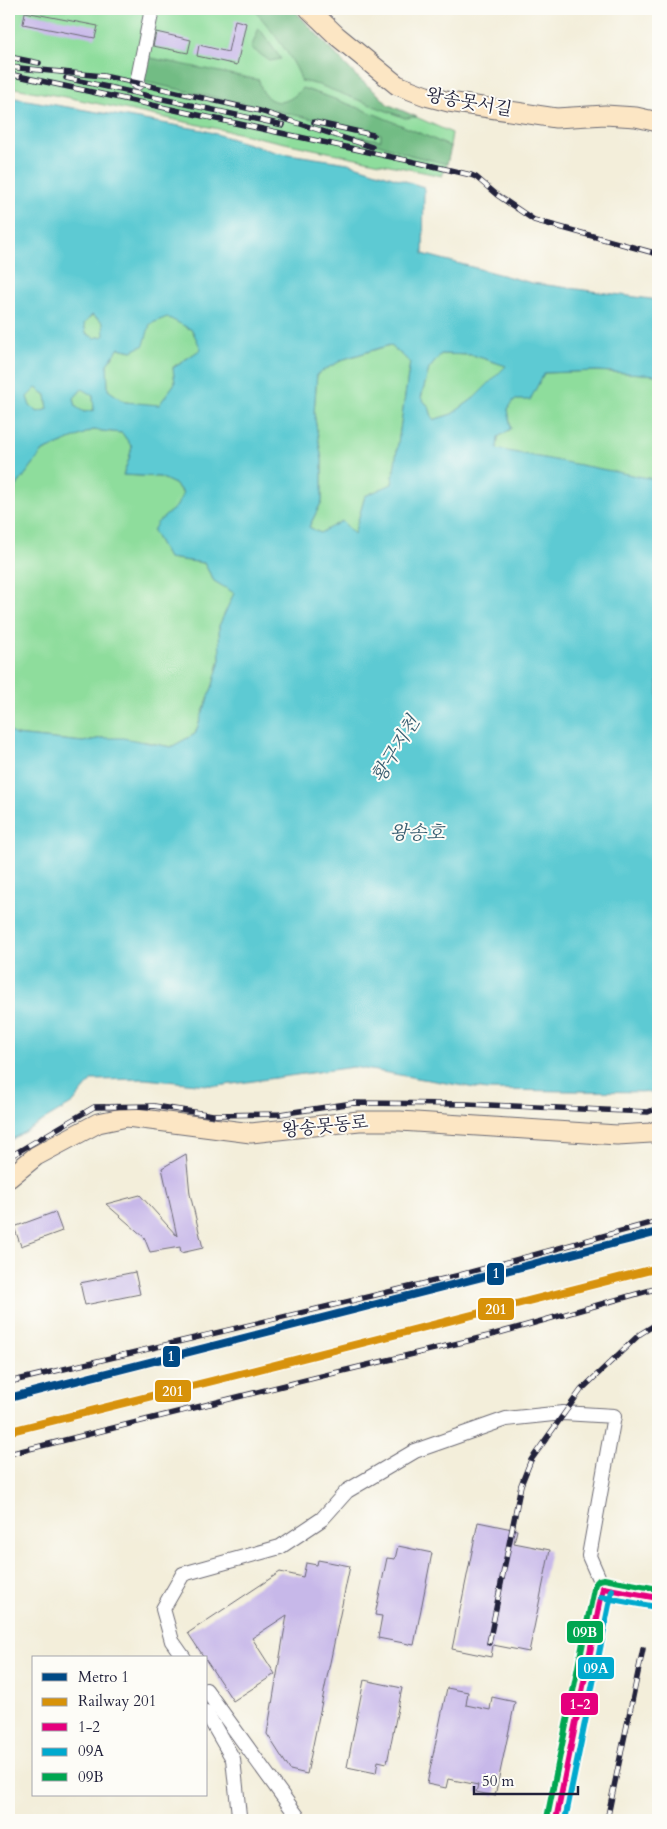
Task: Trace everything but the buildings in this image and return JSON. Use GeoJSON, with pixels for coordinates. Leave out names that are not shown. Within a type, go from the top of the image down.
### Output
{"type":"FeatureCollection","features":[{"type":"Feature","properties":{"kind":"street"},"geometry":{"type":"LineString","coordinates":[[137,83],[152,9]]}},
{"type":"Feature","properties":{"kind":"street","name":"왕송못서길"},"geometry":{"type":"LineString","coordinates":[[309,9],[337,36],[397,85],[426,96],[449,102],[556,118],[605,115],[636,117],[658,122]]}},
{"type":"Feature","properties":{"kind":"street","name":"왕송못동로"},"geometry":{"type":"LineString","coordinates":[[9,1178],[36,1156],[98,1123],[127,1117],[251,1133],[359,1121],[400,1121],[617,1135],[651,1133],[658,1130]]}},
{"type":"Feature","properties":{"kind":"street"},"geometry":{"type":"LineString","coordinates":[[183,1656],[172,1641],[163,1609],[183,1574],[280,1547],[322,1519],[346,1491],[415,1451],[506,1419],[562,1413],[614,1416],[589,1556],[603,1588],[556,1820]]}},
{"type":"Feature","properties":{"kind":"street"},"geometry":{"type":"LineString","coordinates":[[603,1588],[658,1598]]}},
{"type":"Feature","properties":{"kind":"street"},"geometry":{"type":"LineString","coordinates":[[209,1709],[232,1759],[239,1815],[233,1820]]}},
{"type":"Feature","properties":{"kind":"street"},"geometry":{"type":"LineString","coordinates":[[209,1709],[300,1820]]}},
{"type":"Feature","properties":{"kind":"green space"},"geometry":{"type":"Polygon","coordinates":[[[9,9],[293,9],[356,76],[387,104],[452,133],[447,164],[442,176],[71,98],[9,87],[9,9]]]}},
{"type":"Feature","properties":{"kind":"green space"},"geometry":{"type":"Polygon","coordinates":[[[258,9],[293,9],[356,76],[387,104],[417,117],[405,118],[319,85],[301,81],[289,56],[276,36],[257,13],[258,9]]]}},
{"type":"Feature","properties":{"kind":"green space"},"geometry":{"type":"Polygon","coordinates":[[[259,28],[281,59],[270,61],[251,48],[259,28]]]}},
{"type":"Feature","properties":{"kind":"green space"},"geometry":{"type":"Polygon","coordinates":[[[146,57],[259,80],[266,95],[271,100],[277,102],[290,99],[302,88],[340,101],[451,147],[447,164],[410,155],[356,136],[381,140],[381,134],[141,81],[146,57]]]}},
{"type":"Feature","properties":{"kind":"green space"},"geometry":{"type":"Polygon","coordinates":[[[92,315],[103,322],[105,336],[94,338],[86,333],[84,324],[92,315]]]}},
{"type":"Feature","properties":{"kind":"green space"},"geometry":{"type":"Polygon","coordinates":[[[167,316],[192,330],[202,349],[173,367],[175,383],[159,406],[125,402],[108,390],[107,364],[119,348],[132,351],[150,324],[167,316]]]}},
{"type":"Feature","properties":{"kind":"green space"},"geometry":{"type":"Polygon","coordinates":[[[390,345],[410,362],[392,485],[365,496],[354,535],[320,533],[309,527],[322,501],[322,460],[314,413],[317,374],[344,359],[390,345]]]}},
{"type":"Feature","properties":{"kind":"green space"},"geometry":{"type":"Polygon","coordinates":[[[441,354],[473,355],[507,366],[474,398],[452,414],[433,420],[429,407],[421,398],[429,369],[441,354]]]}},
{"type":"Feature","properties":{"kind":"green space"},"geometry":{"type":"Polygon","coordinates":[[[597,371],[658,375],[658,480],[497,450],[498,437],[511,429],[508,409],[514,399],[530,399],[544,373],[597,371]]]}},
{"type":"Feature","properties":{"kind":"green space"},"geometry":{"type":"Polygon","coordinates":[[[36,388],[46,395],[48,409],[38,412],[30,407],[27,397],[36,388]]]}},
{"type":"Feature","properties":{"kind":"green space"},"geometry":{"type":"Polygon","coordinates":[[[82,389],[93,395],[94,410],[84,412],[76,408],[74,398],[82,389]]]}},
{"type":"Feature","properties":{"kind":"green space"},"geometry":{"type":"Polygon","coordinates":[[[93,430],[122,433],[132,447],[123,475],[160,477],[175,484],[183,494],[177,506],[165,516],[153,531],[168,558],[204,563],[214,581],[235,593],[219,626],[220,659],[213,685],[195,734],[171,747],[147,742],[102,738],[83,742],[15,735],[9,730],[9,504],[18,484],[43,451],[93,430]]]}},
{"type":"Feature","properties":{"kind":"water","name":"왕송호"},"geometry":{"type":"Polygon","coordinates":[[[9,97],[203,130],[275,152],[348,163],[424,187],[423,254],[532,283],[658,300],[658,375],[597,371],[544,373],[530,400],[514,400],[508,409],[511,429],[498,437],[497,449],[658,480],[658,1088],[651,1092],[487,1090],[353,1067],[218,1086],[145,1079],[92,1080],[73,1103],[9,1141],[9,730],[15,735],[83,742],[102,738],[123,738],[171,747],[195,734],[220,660],[219,626],[234,593],[214,581],[204,563],[168,558],[153,531],[157,523],[177,506],[183,493],[175,484],[160,477],[123,475],[132,447],[122,433],[93,430],[43,451],[18,484],[9,504],[9,97]],[[92,315],[84,324],[86,333],[94,338],[104,336],[103,322],[92,315]],[[167,317],[150,324],[144,345],[132,351],[119,348],[107,364],[108,390],[125,402],[159,405],[175,383],[173,368],[201,349],[192,330],[167,317]],[[390,345],[344,359],[317,374],[314,413],[322,460],[322,501],[309,527],[320,533],[342,521],[354,534],[365,496],[392,484],[410,362],[390,345]],[[441,354],[429,369],[421,398],[429,407],[433,420],[452,414],[474,398],[506,366],[473,355],[441,354]],[[36,388],[27,397],[30,406],[38,412],[48,409],[46,395],[36,388]],[[82,389],[74,398],[76,407],[84,412],[94,410],[93,396],[82,389]]]}},
{"type":"Feature","properties":{"kind":"railway"},"geometry":{"type":"LineString","coordinates":[[9,57],[39,63]]}},
{"type":"Feature","properties":{"kind":"railway"},"geometry":{"type":"LineString","coordinates":[[9,67],[103,76],[137,83],[260,111],[372,147]]}},
{"type":"Feature","properties":{"kind":"railway"},"geometry":{"type":"LineString","coordinates":[[9,74],[471,175],[534,220],[658,254]]}},
{"type":"Feature","properties":{"kind":"railway"},"geometry":{"type":"LineString","coordinates":[[66,78],[283,125]]}},
{"type":"Feature","properties":{"kind":"railway"},"geometry":{"type":"LineString","coordinates":[[314,122],[373,135]]}},
{"type":"Feature","properties":{"kind":"railway"},"geometry":{"type":"LineString","coordinates":[[9,1157],[94,1107],[154,1106],[213,1115],[280,1114],[353,1103],[467,1104],[648,1112],[658,1108]]}},
{"type":"Feature","properties":{"kind":"railway"},"geometry":{"type":"LineString","coordinates":[[9,1382],[460,1275],[658,1221]]}},
{"type":"Feature","properties":{"kind":"railway"},"geometry":{"type":"LineString","coordinates":[[9,1454],[488,1336],[658,1288]]}},
{"type":"Feature","properties":{"kind":"railway"},"geometry":{"type":"LineString","coordinates":[[489,1643],[521,1485],[531,1460],[581,1390],[640,1334],[658,1323]]}},
{"type":"Feature","properties":{"kind":"railway"},"geometry":{"type":"LineString","coordinates":[[607,1820],[643,1649]]}},
{"type":"Feature","properties":{"kind":"metro line","name":"1"},"geometry":{"type":"LineString","coordinates":[[9,1398],[658,1232]]}},
{"type":"Feature","properties":{"kind":"rail line","name":"201"},"geometry":{"type":"LineString","coordinates":[[11,1431],[658,1268]]}},
{"type":"Feature","properties":{"kind":"transit line","name":"09B"},"geometry":{"type":"LineString","coordinates":[[547,1818],[595,1584],[599,1580],[604,1579],[658,1589]]}},
{"type":"Feature","properties":{"kind":"transit line","name":"1-2"},"geometry":{"type":"LineString","coordinates":[[603,1588],[658,1598]]}},
{"type":"Feature","properties":{"kind":"transit line","name":"1-2"},"geometry":{"type":"LineString","coordinates":[[556,1820],[603,1588]]}},
{"type":"Feature","properties":{"kind":"transit line","name":"09A"},"geometry":{"type":"LineString","coordinates":[[565,1820],[612,1590]]}},
{"type":"Feature","properties":{"kind":"transit line","name":"09A"},"geometry":{"type":"LineString","coordinates":[[601,1597],[656,1607]]}},
{"type":"Feature","properties":{"kind":"water label","name":"황구지천"},"geometry":{"type":"Point","coordinates":[395,749]}}]}
